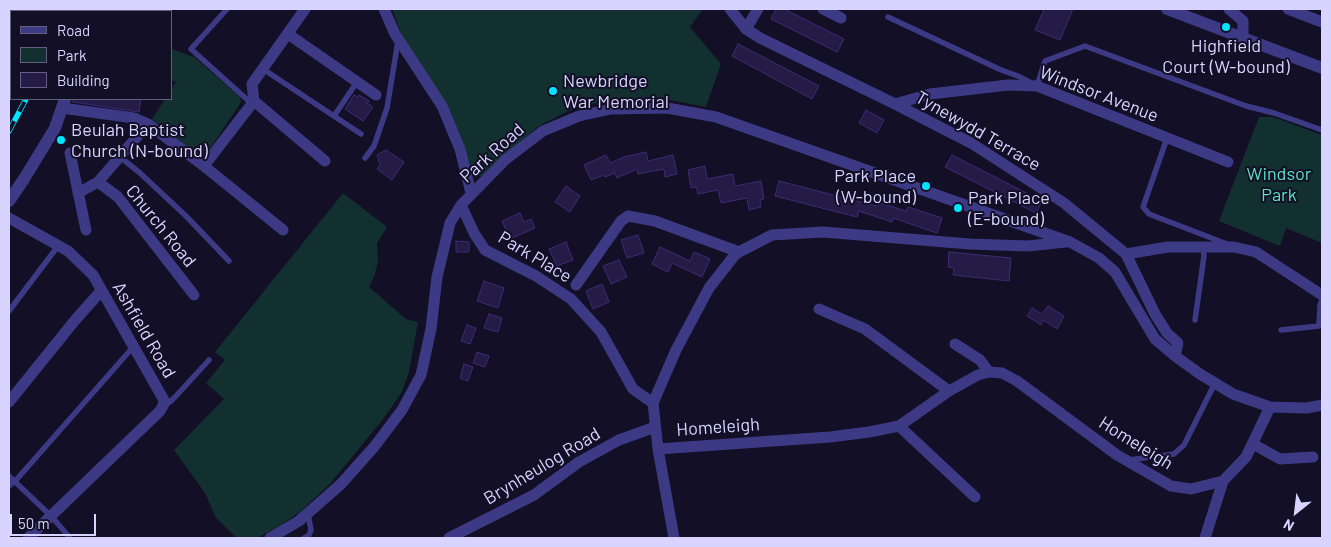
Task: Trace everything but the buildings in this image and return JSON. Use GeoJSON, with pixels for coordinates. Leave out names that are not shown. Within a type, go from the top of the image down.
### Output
{"type":"FeatureCollection","features":[{"type":"Feature","properties":{"kind":"street"},"geometry":{"type":"LineString","coordinates":[[204,166],[253,103],[252,84],[306,9]]}},
{"type":"Feature","properties":{"kind":"street"},"geometry":{"type":"LineString","coordinates":[[384,9],[398,38],[442,106],[460,149],[472,193]]}},
{"type":"Feature","properties":{"kind":"street","name":"Tynewydd Terrace"},"geometry":{"type":"LineString","coordinates":[[730,9],[746,29],[760,38],[971,143],[1064,203],[1126,254],[1155,314],[1167,333],[1178,343],[1175,356]]}},
{"type":"Feature","properties":{"kind":"street"},"geometry":{"type":"LineString","coordinates":[[746,29],[758,9]]}},
{"type":"Feature","properties":{"kind":"street"},"geometry":{"type":"LineString","coordinates":[[823,9],[841,18]]}},
{"type":"Feature","properties":{"kind":"street"},"geometry":{"type":"LineString","coordinates":[[1167,9],[1322,68]]}},
{"type":"Feature","properties":{"kind":"street"},"geometry":{"type":"LineString","coordinates":[[1229,9],[1242,21],[1243,39]]}},
{"type":"Feature","properties":{"kind":"street"},"geometry":{"type":"LineString","coordinates":[[1288,9],[1322,22]]}},
{"type":"Feature","properties":{"kind":"street"},"geometry":{"type":"LineString","coordinates":[[288,34],[376,95]]}},
{"type":"Feature","properties":{"kind":"street","name":"Windsor Avenue"},"geometry":{"type":"LineString","coordinates":[[895,104],[930,94],[1008,85],[1037,86],[1228,162]]}},
{"type":"Feature","properties":{"kind":"street"},"geometry":{"type":"LineString","coordinates":[[9,201],[55,128],[63,103],[134,118],[148,124],[204,166],[282,230]]}},
{"type":"Feature","properties":{"kind":"street"},"geometry":{"type":"LineString","coordinates":[[253,103],[325,161]]}},
{"type":"Feature","properties":{"kind":"street","name":"Park Road"},"geometry":{"type":"LineString","coordinates":[[270,538],[299,521],[341,484],[374,447],[402,410],[421,375],[431,329],[437,277],[450,223],[461,205],[504,160],[544,131],[579,116],[611,109],[667,108],[716,117],[1070,242],[1100,258],[1115,272],[1155,339],[1175,356],[1215,383],[1233,394],[1270,407],[1307,408],[1322,404]]}},
{"type":"Feature","properties":{"kind":"street"},"geometry":{"type":"LineString","coordinates":[[78,193],[98,182],[148,124]]}},
{"type":"Feature","properties":{"kind":"street"},"geometry":{"type":"LineString","coordinates":[[70,153],[86,230]]}},
{"type":"Feature","properties":{"kind":"street","name":"Church Road"},"geometry":{"type":"LineString","coordinates":[[98,182],[118,197],[194,294]]}},
{"type":"Feature","properties":{"kind":"street","name":"Park Place"},"geometry":{"type":"LineString","coordinates":[[461,205],[474,233],[485,250],[536,276],[571,299],[601,332],[633,389],[652,403]]}},
{"type":"Feature","properties":{"kind":"street","name":"Park Place"},"geometry":{"type":"LineString","coordinates":[[576,285],[621,221],[628,216],[655,222],[739,252]]}},
{"type":"Feature","properties":{"kind":"street","name":"Ashfield Road"},"geometry":{"type":"LineString","coordinates":[[9,218],[68,252],[93,275],[165,402],[160,411],[52,517],[28,538]]}},
{"type":"Feature","properties":{"kind":"street"},"geometry":{"type":"LineString","coordinates":[[674,538],[652,403],[676,350],[709,288],[739,252],[772,235],[823,232],[970,244],[1028,246],[1070,242]]}},
{"type":"Feature","properties":{"kind":"street"},"geometry":{"type":"LineString","coordinates":[[1126,254],[1168,246],[1234,247],[1256,252],[1322,295]]}},
{"type":"Feature","properties":{"kind":"street"},"geometry":{"type":"LineString","coordinates":[[9,402],[101,291]]}},
{"type":"Feature","properties":{"kind":"street"},"geometry":{"type":"LineString","coordinates":[[819,309],[865,329],[949,391]]}},
{"type":"Feature","properties":{"kind":"street","name":"Homeleigh"},"geometry":{"type":"LineString","coordinates":[[955,344],[980,360],[989,372]]}},
{"type":"Feature","properties":{"kind":"street","name":"Homeleigh"},"geometry":{"type":"LineString","coordinates":[[658,449],[838,436],[898,426],[949,391],[978,375],[989,372],[1002,373],[1017,381],[1117,455],[1171,486],[1191,489],[1223,481]]}},
{"type":"Feature","properties":{"kind":"street"},"geometry":{"type":"LineString","coordinates":[[1205,538],[1223,481],[1246,457],[1270,407]]}},
{"type":"Feature","properties":{"kind":"street"},"geometry":{"type":"LineString","coordinates":[[898,426],[975,497]]}},
{"type":"Feature","properties":{"kind":"street","name":"Brynheulog Road"},"geometry":{"type":"LineString","coordinates":[[449,538],[534,495],[579,462],[619,440],[655,427]]}},
{"type":"Feature","properties":{"kind":"street"},"geometry":{"type":"LineString","coordinates":[[1253,444],[1280,459],[1312,457]]}},
{"type":"Feature","properties":{"kind":"lane"},"geometry":{"type":"LineString","coordinates":[[227,9],[191,49],[253,103]]}},
{"type":"Feature","properties":{"kind":"lane"},"geometry":{"type":"LineString","coordinates":[[888,17],[1037,86],[1045,60],[1085,46],[1246,106],[1274,113],[1322,130]]}},
{"type":"Feature","properties":{"kind":"lane"},"geometry":{"type":"LineString","coordinates":[[365,158],[374,146],[387,108],[398,38]]}},
{"type":"Feature","properties":{"kind":"lane"},"geometry":{"type":"LineString","coordinates":[[263,68],[361,134]]}},
{"type":"Feature","properties":{"kind":"lane"},"geometry":{"type":"LineString","coordinates":[[334,116],[357,82]]}},
{"type":"Feature","properties":{"kind":"lane"},"geometry":{"type":"LineString","coordinates":[[1168,138],[1144,207],[1149,214],[1234,247]]}},
{"type":"Feature","properties":{"kind":"lane"},"geometry":{"type":"LineString","coordinates":[[120,156],[188,217],[229,261]]}},
{"type":"Feature","properties":{"kind":"lane"},"geometry":{"type":"LineString","coordinates":[[9,311],[58,246]]}},
{"type":"Feature","properties":{"kind":"lane"},"geometry":{"type":"LineString","coordinates":[[1195,320],[1204,256],[1203,246]]}},
{"type":"Feature","properties":{"kind":"lane"},"geometry":{"type":"LineString","coordinates":[[1281,330],[1319,326],[1322,300]]}},
{"type":"Feature","properties":{"kind":"lane"},"geometry":{"type":"LineString","coordinates":[[9,486],[134,346]]}},
{"type":"Feature","properties":{"kind":"lane"},"geometry":{"type":"LineString","coordinates":[[165,402],[170,402],[208,360]]}},
{"type":"Feature","properties":{"kind":"lane"},"geometry":{"type":"LineString","coordinates":[[1127,461],[1174,454],[1184,445],[1215,383]]}},
{"type":"Feature","properties":{"kind":"lane"},"geometry":{"type":"LineString","coordinates":[[9,476],[52,517],[70,538]]}},
{"type":"Feature","properties":{"kind":"lane"},"geometry":{"type":"LineString","coordinates":[[304,538],[309,535],[311,530],[308,514]]}},
{"type":"Feature","properties":{"kind":"green space"},"geometry":{"type":"Polygon","coordinates":[[[392,9],[703,9],[690,27],[721,64],[706,107],[665,99],[605,101],[570,110],[539,126],[491,166],[483,176],[471,176],[402,35],[392,9]]]}},
{"type":"Feature","properties":{"kind":"green space"},"geometry":{"type":"Polygon","coordinates":[[[172,49],[194,57],[240,97],[240,104],[202,158],[198,157],[152,119],[164,100],[172,100],[172,88],[176,82],[172,80],[172,49]]]}},
{"type":"Feature","properties":{"kind":"green space","name":"Windsor Park"},"geometry":{"type":"Polygon","coordinates":[[[1259,117],[1273,117],[1322,135],[1322,243],[1286,228],[1280,246],[1219,221],[1259,117]]]}},
{"type":"Feature","properties":{"kind":"green space"},"geometry":{"type":"Polygon","coordinates":[[[343,193],[387,227],[377,243],[378,261],[369,287],[406,319],[418,322],[409,372],[402,392],[383,419],[330,484],[300,512],[279,526],[257,538],[237,538],[216,518],[205,493],[174,450],[224,399],[206,383],[225,360],[215,352],[343,193]]]}},
{"type":"Feature","properties":{"kind":"railway"},"geometry":{"type":"LineString","coordinates":[[9,131],[25,100]]}},
{"type":"Feature","properties":{"kind":"place","name":"Highfield Court (W-bound)"},"geometry":{"type":"Point","coordinates":[1226,27]}},
{"type":"Feature","properties":{"kind":"place","name":"Newbridge War Memorial"},"geometry":{"type":"Point","coordinates":[553,91]}},
{"type":"Feature","properties":{"kind":"place","name":"Beulah Baptist Church (N-bound)"},"geometry":{"type":"Point","coordinates":[61,140]}},
{"type":"Feature","properties":{"kind":"place","name":"Park Place (W-bound)"},"geometry":{"type":"Point","coordinates":[926,186]}},
{"type":"Feature","properties":{"kind":"place","name":"Park Place (E-bound)"},"geometry":{"type":"Point","coordinates":[958,208]}}]}
